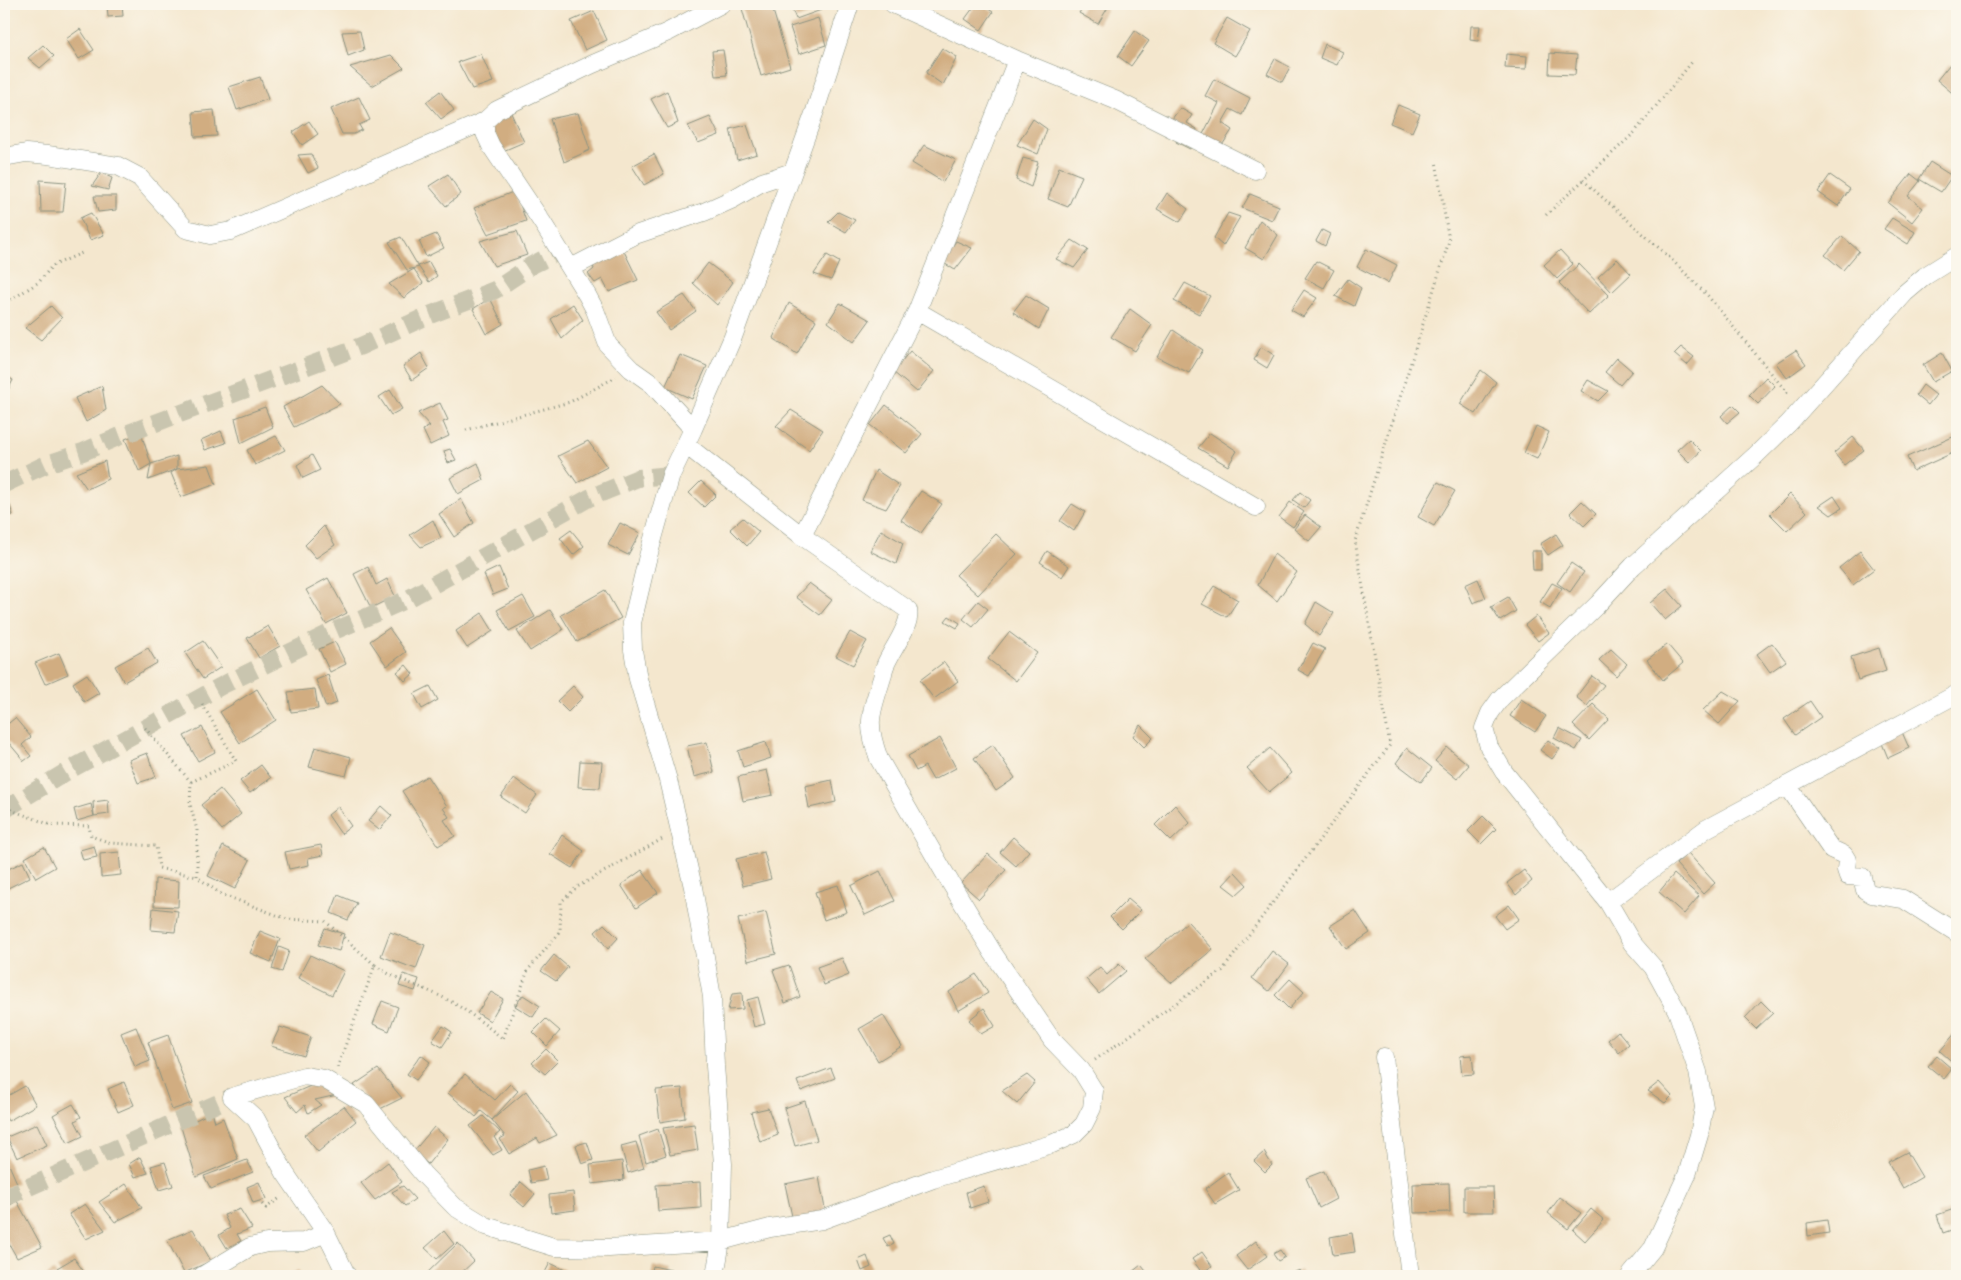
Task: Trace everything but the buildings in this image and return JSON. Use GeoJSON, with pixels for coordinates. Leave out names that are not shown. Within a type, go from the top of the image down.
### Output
{"type":"FeatureCollection","features":[{"type":"Feature","properties":{"kind":"street"},"geometry":{"type":"LineString","coordinates":[[4,157],[26,153],[118,166],[139,177],[186,229],[210,235],[231,231],[485,121],[497,110],[593,64],[668,32],[720,4]]}},
{"type":"Feature","properties":{"kind":"street"},"geometry":{"type":"LineString","coordinates":[[715,1276],[721,1241],[723,1164],[715,1066],[712,997],[693,887],[680,830],[668,780],[638,679],[633,650],[632,623],[646,560],[670,474],[689,437],[734,337],[815,111],[850,4]]}},
{"type":"Feature","properties":{"kind":"street"},"geometry":{"type":"LineString","coordinates":[[893,4],[1017,60],[1115,100],[1255,170]]}},
{"type":"Feature","properties":{"kind":"street"},"geometry":{"type":"LineString","coordinates":[[802,536],[917,311],[1017,60]]}},
{"type":"Feature","properties":{"kind":"street"},"geometry":{"type":"LineString","coordinates":[[348,1276],[326,1233],[285,1173],[256,1119],[232,1097],[304,1076],[324,1078],[366,1104],[408,1156],[455,1207],[486,1226],[554,1247],[609,1248],[721,1241],[770,1228],[822,1220],[933,1179],[1052,1144],[1074,1134],[1084,1124],[1092,1108],[1094,1091],[1082,1070],[1052,1040],[993,953],[879,759],[871,733],[872,708],[885,666],[907,623],[908,610],[802,536],[689,437],[652,384],[631,369],[608,345],[595,310],[571,268],[491,146],[485,133],[485,121]]}},
{"type":"Feature","properties":{"kind":"street"},"geometry":{"type":"LineString","coordinates":[[571,268],[635,235],[704,212],[733,199],[762,182],[792,172]]}},
{"type":"Feature","properties":{"kind":"street"},"geometry":{"type":"LineString","coordinates":[[1630,1276],[1653,1248],[1687,1175],[1699,1135],[1704,1107],[1698,1072],[1676,1011],[1653,967],[1632,943],[1608,902],[1504,772],[1489,747],[1484,728],[1490,713],[1500,699],[1598,604],[1633,566],[1756,455],[1802,409],[1905,293],[1925,276],[1957,256]]}},
{"type":"Feature","properties":{"kind":"street"},"geometry":{"type":"LineString","coordinates":[[917,311],[1256,507]]}},
{"type":"Feature","properties":{"kind":"street"},"geometry":{"type":"LineString","coordinates":[[1608,902],[1706,829],[1957,694]]}},
{"type":"Feature","properties":{"kind":"street"},"geometry":{"type":"LineString","coordinates":[[1787,785],[1831,849],[1844,855],[1847,860],[1846,870],[1848,876],[1862,878],[1864,887],[1872,894],[1903,899],[1957,933]]}},
{"type":"Feature","properties":{"kind":"street"},"geometry":{"type":"LineString","coordinates":[[1384,1057],[1410,1276]]}},
{"type":"Feature","properties":{"kind":"street"},"geometry":{"type":"LineString","coordinates":[[202,1276],[250,1247],[304,1242],[326,1233]]}},
{"type":"Feature","properties":{"kind":"path"},"geometry":{"type":"LineString","coordinates":[[1546,215],[1634,133],[1692,62]]}},
{"type":"Feature","properties":{"kind":"path"},"geometry":{"type":"LineString","coordinates":[[1082,1070],[1222,971],[1390,745],[1355,541],[1449,241],[1436,161]]}},
{"type":"Feature","properties":{"kind":"path"},"geometry":{"type":"LineString","coordinates":[[1583,180],[1669,257],[1708,296],[1802,409]]}},
{"type":"Feature","properties":{"kind":"path"},"geometry":{"type":"LineString","coordinates":[[4,307],[9,301],[39,282],[52,266],[82,253]]}},
{"type":"Feature","properties":{"kind":"path"},"geometry":{"type":"LineString","coordinates":[[4,298],[9,301]]}},
{"type":"Feature","properties":{"kind":"path"},"geometry":{"type":"LineString","coordinates":[[466,430],[570,402],[631,369]]}},
{"type":"Feature","properties":{"kind":"path"},"geometry":{"type":"LineString","coordinates":[[191,782],[236,761],[202,704]]}},
{"type":"Feature","properties":{"kind":"path"},"geometry":{"type":"LineString","coordinates":[[145,728],[191,782],[190,804],[198,830],[197,877]]}},
{"type":"Feature","properties":{"kind":"path"},"geometry":{"type":"LineString","coordinates":[[6,808],[51,825],[89,826],[91,836],[111,843],[156,846],[159,868],[197,877],[221,894],[286,919],[325,922],[388,975],[433,992],[474,1016],[503,1039],[528,970],[560,932],[561,902],[577,887],[680,830]]}},
{"type":"Feature","properties":{"kind":"path"},"geometry":{"type":"LineString","coordinates":[[334,1076],[375,965]]}},
{"type":"Feature","properties":{"kind":"path"},"geometry":{"type":"LineString","coordinates":[[262,1204],[266,1208],[280,1198]]}},
{"type":"Feature","properties":{"kind":"tunnel"},"geometry":{"type":"LineString","coordinates":[[4,484],[47,464],[361,346],[427,316],[495,290],[532,265],[560,251]]}},
{"type":"Feature","properties":{"kind":"tunnel"},"geometry":{"type":"LineString","coordinates":[[4,810],[66,772],[223,685],[334,631],[406,600],[589,498],[638,478],[671,475]]}},
{"type":"Feature","properties":{"kind":"tunnel"},"geometry":{"type":"LineString","coordinates":[[4,1198],[232,1097]]}}]}
